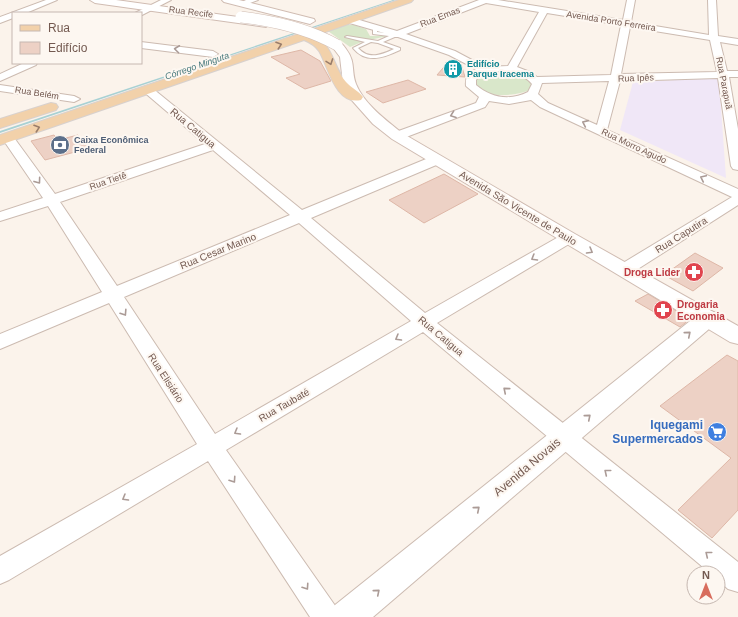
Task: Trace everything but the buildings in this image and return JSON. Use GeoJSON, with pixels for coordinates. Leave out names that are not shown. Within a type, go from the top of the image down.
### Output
{"type":"FeatureCollection","features":[{"type":"Feature","properties":{"kind":"main road","name":"Rua Recife"},"geometry":{"type":"LineString","coordinates":[[95,0],[218,16],[277,25],[287,29]]}},
{"type":"Feature","properties":{"kind":"main road"},"geometry":{"type":"LineString","coordinates":[[227,0],[310,21]]}},
{"type":"Feature","properties":{"kind":"main road"},"geometry":{"type":"LineString","coordinates":[[3,134],[148,90],[256,45],[287,29],[310,21],[369,7],[408,0]]}},
{"type":"Feature","properties":{"kind":"main road","name":"Avenida São Vicente de Paulo"},"geometry":{"type":"LineString","coordinates":[[242,4],[247,9],[320,31],[331,38],[346,58],[349,83],[356,97],[378,121],[397,136],[568,238],[738,336]]}},
{"type":"Feature","properties":{"kind":"main road"},"geometry":{"type":"LineString","coordinates":[[256,45],[305,36],[349,20],[369,7]]}},
{"type":"Feature","properties":{"kind":"main road"},"geometry":{"type":"LineString","coordinates":[[218,16],[241,17],[294,26],[321,36],[337,45]]}},
{"type":"Feature","properties":{"kind":"main road"},"geometry":{"type":"LineString","coordinates":[[305,36],[324,47],[336,78],[341,86],[356,97]]}},
{"type":"Feature","properties":{"kind":"main road"},"geometry":{"type":"LineString","coordinates":[[183,63],[226,49]]}},
{"type":"Feature","properties":{"kind":"main road"},"geometry":{"type":"LineString","coordinates":[[3,134],[74,99],[87,95]]}},
{"type":"Feature","properties":{"kind":"main road","name":"Avenida Novais"},"geometry":{"type":"LineString","coordinates":[[347,617],[708,318]]}},
{"type":"Feature","properties":{"kind":"street"},"geometry":{"type":"LineString","coordinates":[[21,12],[53,0]]}},
{"type":"Feature","properties":{"kind":"street"},"geometry":{"type":"LineString","coordinates":[[141,12],[167,0]]}},
{"type":"Feature","properties":{"kind":"street"},"geometry":{"type":"LineString","coordinates":[[242,4],[254,0]]}},
{"type":"Feature","properties":{"kind":"street","name":"Avenida Porto Ferreira"},"geometry":{"type":"LineString","coordinates":[[485,0],[738,42]]}},
{"type":"Feature","properties":{"kind":"street","name":"Rua Emas"},"geometry":{"type":"LineString","coordinates":[[395,34],[485,0]]}},
{"type":"Feature","properties":{"kind":"street"},"geometry":{"type":"LineString","coordinates":[[601,130],[615,78],[625,23],[631,0]]}},
{"type":"Feature","properties":{"kind":"street","name":"Rua Parapuã"},"geometry":{"type":"LineString","coordinates":[[712,0],[714,38],[723,74],[738,166]]}},
{"type":"Feature","properties":{"kind":"street"},"geometry":{"type":"LineString","coordinates":[[511,69],[544,10]]}},
{"type":"Feature","properties":{"kind":"street"},"geometry":{"type":"LineString","coordinates":[[0,20],[12,15]]}},
{"type":"Feature","properties":{"kind":"street"},"geometry":{"type":"LineString","coordinates":[[349,20],[457,54],[484,70]]}},
{"type":"Feature","properties":{"kind":"street"},"geometry":{"type":"LineString","coordinates":[[142,45],[213,54]]}},
{"type":"Feature","properties":{"kind":"street"},"geometry":{"type":"LineString","coordinates":[[0,78],[30,64]]}},
{"type":"Feature","properties":{"kind":"street"},"geometry":{"type":"LineString","coordinates":[[397,136],[483,101],[493,99],[522,99],[533,94],[537,84],[535,80],[525,74],[511,69],[484,70],[472,77],[470,82],[483,101],[493,103],[525,101],[544,105]]}},
{"type":"Feature","properties":{"kind":"street","name":"Rua Ipês"},"geometry":{"type":"LineString","coordinates":[[535,80],[738,74]]}},
{"type":"Feature","properties":{"kind":"street","name":"Rua Belém"},"geometry":{"type":"LineString","coordinates":[[0,88],[74,99]]}},
{"type":"Feature","properties":{"kind":"street","name":"Rua Catigua"},"geometry":{"type":"LineString","coordinates":[[148,90],[301,217],[425,323],[738,579]]}},
{"type":"Feature","properties":{"kind":"street","name":"Rua Morro Agudo"},"geometry":{"type":"LineString","coordinates":[[533,94],[544,105],[738,194]]}},
{"type":"Feature","properties":{"kind":"street","name":"Rua Elisiário"},"geometry":{"type":"LineString","coordinates":[[3,134],[52,200],[211,448],[326,617]]}},
{"type":"Feature","properties":{"kind":"street","name":"Rua Tietê"},"geometry":{"type":"LineString","coordinates":[[0,217],[215,145]]}},
{"type":"Feature","properties":{"kind":"street","name":"Rua Cesar Marino"},"geometry":{"type":"LineString","coordinates":[[0,342],[436,160]]}},
{"type":"Feature","properties":{"kind":"street","name":"Rua Caputira"},"geometry":{"type":"LineString","coordinates":[[624,270],[738,199]]}},
{"type":"Feature","properties":{"kind":"street","name":"Rua Taubaté"},"geometry":{"type":"LineString","coordinates":[[0,571],[568,238]]}},
{"type":"Feature","properties":{"kind":"lane"},"geometry":{"type":"LineString","coordinates":[[378,42],[395,34]]}},
{"type":"Feature","properties":{"kind":"lane"},"geometry":{"type":"LineString","coordinates":[[346,37],[378,42],[398,49],[392,54],[377,57],[360,54],[355,48],[370,41]]}},
{"type":"Feature","properties":{"kind":"shaded area"},"geometry":{"type":"Polygon","coordinates":[[[717,78],[719,80],[726,178],[620,130],[633,82],[717,78]]]}},
{"type":"Feature","properties":{"kind":"green space"},"geometry":{"type":"Polygon","coordinates":[[[345,25],[354,25],[366,29],[370,36],[388,36],[364,41],[350,47],[328,31],[345,25]]]}},
{"type":"Feature","properties":{"kind":"green space"},"geometry":{"type":"Polygon","coordinates":[[[490,71],[509,72],[526,77],[533,88],[521,93],[504,95],[496,95],[482,91],[478,87],[475,78],[476,76],[490,71]]]}},
{"type":"Feature","properties":{"kind":"waterway","name":"Córrego Minguta"},"geometry":{"type":"LineString","coordinates":[[0,132],[395,0]]}},
{"type":"Feature","properties":{"kind":"place","name":"Edifício Parque Iracema"},"geometry":{"type":"Point","coordinates":[453,69]}},
{"type":"Feature","properties":{"kind":"place","name":"Caixa Econômica Federal"},"geometry":{"type":"Point","coordinates":[60,145]}},
{"type":"Feature","properties":{"kind":"place","name":"Droga Lider"},"geometry":{"type":"Point","coordinates":[694,272]}},
{"type":"Feature","properties":{"kind":"place","name":"Drogaria Economia"},"geometry":{"type":"Point","coordinates":[663,310]}},
{"type":"Feature","properties":{"kind":"place","name":"Iquegami Supermercados"},"geometry":{"type":"Point","coordinates":[717,432]}}]}
